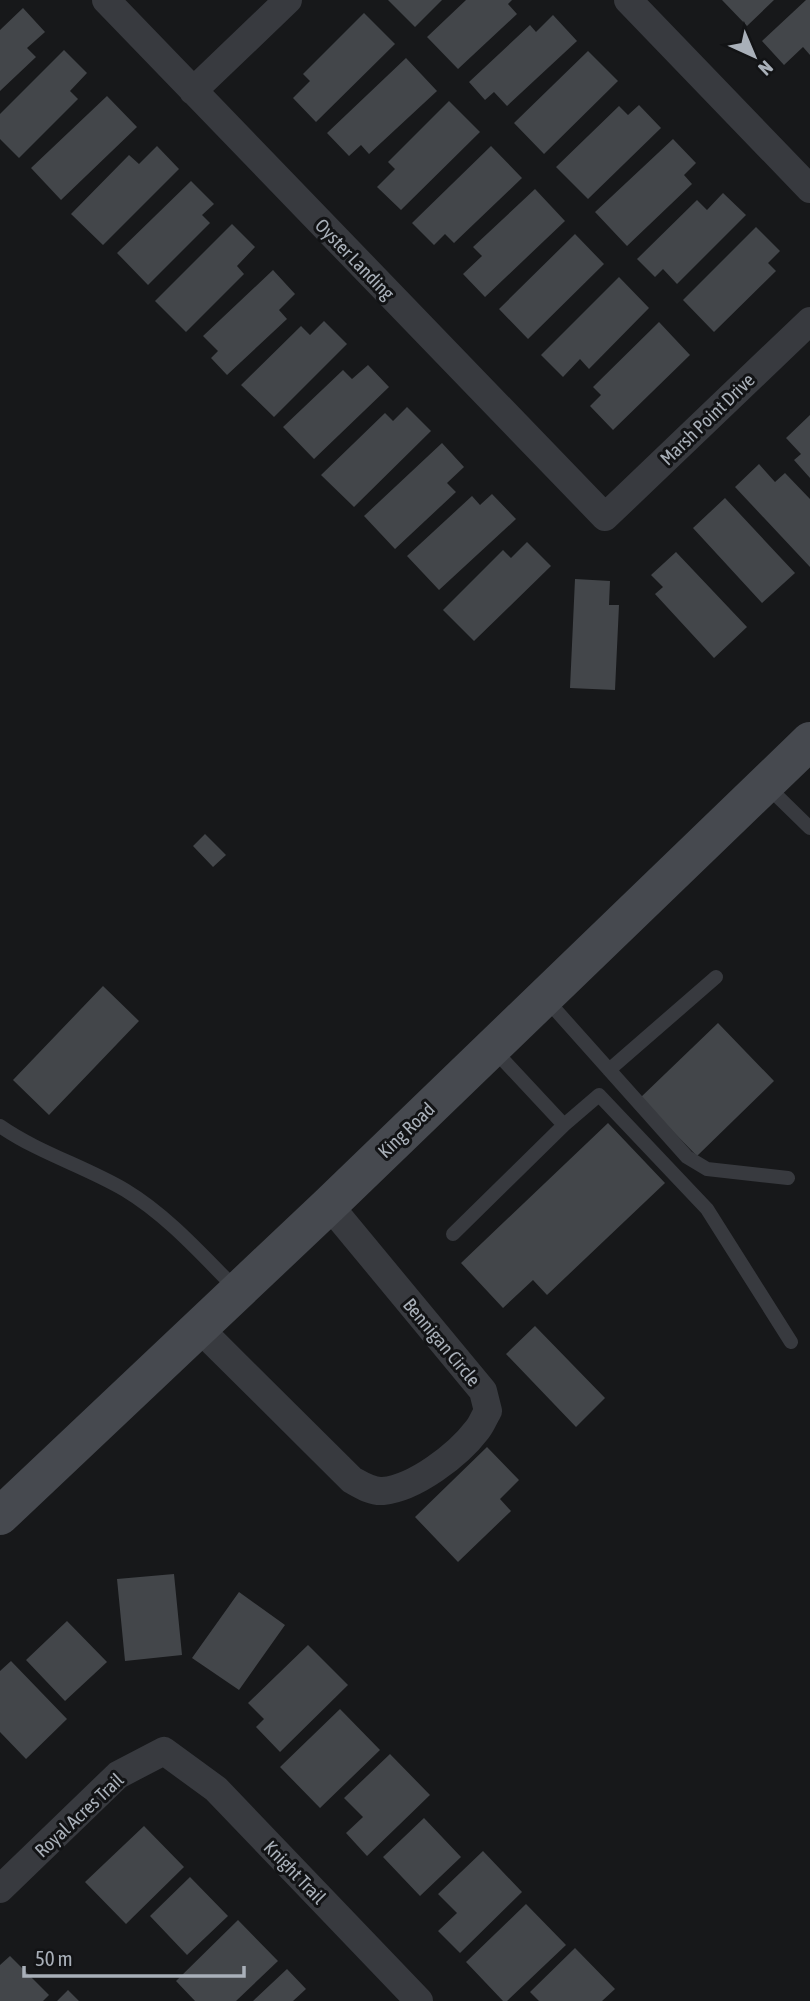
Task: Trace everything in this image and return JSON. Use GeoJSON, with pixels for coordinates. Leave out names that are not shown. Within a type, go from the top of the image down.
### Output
{"type":"FeatureCollection","features":[{"type":"Feature","properties":{"kind":"street","name":"Oyster Landing"},"geometry":{"type":"LineString","coordinates":[[106,0],[605,517]]}},
{"type":"Feature","properties":{"kind":"street"},"geometry":{"type":"LineString","coordinates":[[193,91],[288,0]]}},
{"type":"Feature","properties":{"kind":"street"},"geometry":{"type":"LineString","coordinates":[[628,0],[810,189]]}},
{"type":"Feature","properties":{"kind":"street","name":"Marsh Point Drive"},"geometry":{"type":"LineString","coordinates":[[605,517],[810,321]]}},
{"type":"Feature","properties":{"kind":"street","name":"King Road"},"geometry":{"type":"LineString","coordinates":[[0,1516],[329,1205],[810,741]]}},
{"type":"Feature","properties":{"kind":"street","name":"Bennigan Circle"},"geometry":{"type":"LineString","coordinates":[[198,1327],[352,1480],[366,1488],[381,1491],[413,1484],[447,1459],[478,1430],[488,1410],[483,1391],[329,1205]]}},
{"type":"Feature","properties":{"kind":"street","name":"Royal Acres Trail"},"geometry":{"type":"LineString","coordinates":[[0,1889],[118,1775],[164,1751]]}},
{"type":"Feature","properties":{"kind":"street","name":"Knight Trail"},"geometry":{"type":"LineString","coordinates":[[164,1751],[216,1789],[419,2001]]}},
{"type":"Feature","properties":{"kind":"lane"},"geometry":{"type":"LineString","coordinates":[[765,785],[810,828]]}},
{"type":"Feature","properties":{"kind":"lane"},"geometry":{"type":"LineString","coordinates":[[609,1070],[716,977]]}},
{"type":"Feature","properties":{"kind":"lane"},"geometry":{"type":"LineString","coordinates":[[544,997],[687,1157],[707,1169],[788,1178]]}},
{"type":"Feature","properties":{"kind":"lane"},"geometry":{"type":"LineString","coordinates":[[492,1048],[564,1125]]}},
{"type":"Feature","properties":{"kind":"lane"},"geometry":{"type":"LineString","coordinates":[[453,1234],[564,1125],[599,1095],[707,1209],[791,1342]]}},
{"type":"Feature","properties":{"kind":"lane"},"geometry":{"type":"LineString","coordinates":[[0,1126],[23,1142],[100,1176],[155,1210],[237,1290]]}},
{"type":"Feature","properties":{"kind":"building"},"geometry":{"type":"Polygon","coordinates":[[[388,0],[442,0],[415,27],[388,0]]]}},
{"type":"Feature","properties":{"kind":"building"},"geometry":{"type":"Polygon","coordinates":[[[466,0],[512,0],[508,4],[517,14],[458,69],[427,37],[466,0]]]}},
{"type":"Feature","properties":{"kind":"building"},"geometry":{"type":"Polygon","coordinates":[[[722,0],[774,0],[747,26],[722,0]]]}},
{"type":"Feature","properties":{"kind":"building"},"geometry":{"type":"Polygon","coordinates":[[[806,0],[810,0],[810,55],[803,47],[784,65],[762,41],[806,0]]]}},
{"type":"Feature","properties":{"kind":"building"},"geometry":{"type":"Polygon","coordinates":[[[23,8],[45,32],[27,48],[36,57],[0,91],[0,30],[23,8]]]}},
{"type":"Feature","properties":{"kind":"building"},"geometry":{"type":"Polygon","coordinates":[[[364,13],[395,44],[316,122],[293,98],[310,81],[303,74],[364,13]]]}},
{"type":"Feature","properties":{"kind":"building"},"geometry":{"type":"Polygon","coordinates":[[[553,15],[577,41],[507,106],[494,92],[485,100],[469,82],[530,25],[536,32],[553,15]]]}},
{"type":"Feature","properties":{"kind":"building"},"geometry":{"type":"Polygon","coordinates":[[[64,50],[87,73],[70,91],[78,99],[19,158],[0,139],[0,114],[64,50]]]}},
{"type":"Feature","properties":{"kind":"building"},"geometry":{"type":"Polygon","coordinates":[[[588,51],[618,81],[544,154],[514,123],[588,51]]]}},
{"type":"Feature","properties":{"kind":"building"},"geometry":{"type":"Polygon","coordinates":[[[406,58],[437,91],[369,154],[361,145],[349,156],[327,133],[406,58]]]}},
{"type":"Feature","properties":{"kind":"building"},"geometry":{"type":"Polygon","coordinates":[[[107,96],[137,127],[61,200],[31,168],[107,96]]]}},
{"type":"Feature","properties":{"kind":"building"},"geometry":{"type":"Polygon","coordinates":[[[449,101],[480,132],[401,210],[377,187],[395,169],[388,162],[449,101]]]}},
{"type":"Feature","properties":{"kind":"building"},"geometry":{"type":"Polygon","coordinates":[[[639,105],[661,128],[588,199],[556,167],[619,106],[628,115],[639,105]]]}},
{"type":"Feature","properties":{"kind":"building"},"geometry":{"type":"Polygon","coordinates":[[[673,139],[696,163],[684,175],[692,184],[627,246],[595,212],[673,139]]]}},
{"type":"Feature","properties":{"kind":"building"},"geometry":{"type":"Polygon","coordinates":[[[157,146],[179,169],[103,245],[71,214],[129,155],[139,164],[157,146]]]}},
{"type":"Feature","properties":{"kind":"building"},"geometry":{"type":"Polygon","coordinates":[[[491,146],[522,178],[454,243],[445,234],[434,245],[412,223],[491,146]]]}},
{"type":"Feature","properties":{"kind":"building"},"geometry":{"type":"Polygon","coordinates":[[[191,181],[214,204],[202,215],[210,223],[148,285],[117,253],[191,181]]]}},
{"type":"Feature","properties":{"kind":"building"},"geometry":{"type":"Polygon","coordinates":[[[535,189],[565,221],[485,297],[463,274],[482,256],[473,247],[535,189]]]}},
{"type":"Feature","properties":{"kind":"building"},"geometry":{"type":"Polygon","coordinates":[[[723,193],[746,215],[677,284],[663,269],[655,277],[637,259],[697,200],[707,210],[723,193]]]}},
{"type":"Feature","properties":{"kind":"building"},"geometry":{"type":"Polygon","coordinates":[[[232,224],[255,247],[237,266],[244,274],[186,332],[155,301],[232,224]]]}},
{"type":"Feature","properties":{"kind":"building"},"geometry":{"type":"Polygon","coordinates":[[[756,227],[780,251],[768,263],[776,271],[714,332],[683,300],[756,227]]]}},
{"type":"Feature","properties":{"kind":"building"},"geometry":{"type":"Polygon","coordinates":[[[575,234],[604,264],[528,339],[499,309],[575,234]]]}},
{"type":"Feature","properties":{"kind":"building"},"geometry":{"type":"Polygon","coordinates":[[[273,270],[295,294],[279,310],[287,319],[227,375],[211,358],[218,351],[203,336],[273,270]]]}},
{"type":"Feature","properties":{"kind":"building"},"geometry":{"type":"Polygon","coordinates":[[[619,277],[649,308],[589,369],[580,359],[563,377],[541,355],[619,277]]]}},
{"type":"Feature","properties":{"kind":"building"},"geometry":{"type":"Polygon","coordinates":[[[324,321],[347,344],[274,417],[241,385],[301,326],[310,335],[324,321]]]}},
{"type":"Feature","properties":{"kind":"building"},"geometry":{"type":"Polygon","coordinates":[[[659,322],[690,355],[613,430],[590,406],[601,395],[593,387],[659,322]]]}},
{"type":"Feature","properties":{"kind":"building"},"geometry":{"type":"Polygon","coordinates":[[[368,365],[389,387],[314,459],[283,427],[343,370],[352,379],[368,365]]]}},
{"type":"Feature","properties":{"kind":"building"},"geometry":{"type":"Polygon","coordinates":[[[407,407],[431,431],[354,507],[321,475],[385,413],[393,421],[407,407]]]}},
{"type":"Feature","properties":{"kind":"building"},"geometry":{"type":"Polygon","coordinates":[[[810,415],[810,478],[794,460],[801,454],[786,438],[810,415]]]}},
{"type":"Feature","properties":{"kind":"building"},"geometry":{"type":"Polygon","coordinates":[[[442,443],[464,467],[447,483],[456,492],[395,549],[364,516],[442,443]]]}},
{"type":"Feature","properties":{"kind":"building"},"geometry":{"type":"Polygon","coordinates":[[[759,464],[775,482],[785,473],[810,499],[810,567],[735,487],[759,464]]]}},
{"type":"Feature","properties":{"kind":"building"},"geometry":{"type":"Polygon","coordinates":[[[492,494],[516,519],[439,590],[407,556],[472,496],[480,505],[492,494]]]}},
{"type":"Feature","properties":{"kind":"building"},"geometry":{"type":"Polygon","coordinates":[[[725,498],[795,573],[762,603],[693,528],[725,498]]]}},
{"type":"Feature","properties":{"kind":"building"},"geometry":{"type":"Polygon","coordinates":[[[527,542],[551,566],[474,641],[443,610],[503,550],[511,558],[527,542]]]}},
{"type":"Feature","properties":{"kind":"building"},"geometry":{"type":"Polygon","coordinates":[[[676,552],[747,627],[714,658],[655,594],[663,587],[651,575],[676,552]]]}},
{"type":"Feature","properties":{"kind":"building"},"geometry":{"type":"Polygon","coordinates":[[[575,579],[610,581],[609,605],[619,605],[615,690],[570,688],[575,579]]]}},
{"type":"Feature","properties":{"kind":"building"},"geometry":{"type":"Polygon","coordinates":[[[205,834],[226,855],[213,867],[193,846],[205,834]]]}},
{"type":"Feature","properties":{"kind":"building"},"geometry":{"type":"Polygon","coordinates":[[[103,986],[139,1021],[49,1115],[13,1080],[103,986]]]}},
{"type":"Feature","properties":{"kind":"building"},"geometry":{"type":"Polygon","coordinates":[[[718,1023],[774,1081],[697,1156],[640,1098],[718,1023]]]}},
{"type":"Feature","properties":{"kind":"building"},"geometry":{"type":"Polygon","coordinates":[[[608,1123],[665,1183],[547,1295],[533,1280],[503,1308],[461,1263],[608,1123]]]}},
{"type":"Feature","properties":{"kind":"building"},"geometry":{"type":"Polygon","coordinates":[[[535,1326],[605,1398],[576,1427],[506,1354],[535,1326]]]}},
{"type":"Feature","properties":{"kind":"building"},"geometry":{"type":"Polygon","coordinates":[[[487,1447],[519,1480],[500,1499],[511,1511],[458,1562],[415,1517],[487,1447]]]}},
{"type":"Feature","properties":{"kind":"building"},"geometry":{"type":"Polygon","coordinates":[[[174,1574],[182,1655],[125,1661],[117,1579],[174,1574]]]}},
{"type":"Feature","properties":{"kind":"building"},"geometry":{"type":"Polygon","coordinates":[[[239,1592],[285,1625],[239,1690],[192,1658],[239,1592]]]}},
{"type":"Feature","properties":{"kind":"building"},"geometry":{"type":"Polygon","coordinates":[[[67,1621],[107,1662],[65,1701],[26,1660],[67,1621]]]}},
{"type":"Feature","properties":{"kind":"building"},"geometry":{"type":"Polygon","coordinates":[[[308,1645],[348,1685],[280,1752],[256,1727],[264,1719],[248,1703],[308,1645]]]}},
{"type":"Feature","properties":{"kind":"building"},"geometry":{"type":"Polygon","coordinates":[[[11,1661],[67,1719],[26,1759],[0,1732],[0,1671],[11,1661]]]}},
{"type":"Feature","properties":{"kind":"building"},"geometry":{"type":"Polygon","coordinates":[[[340,1709],[380,1750],[320,1808],[280,1767],[340,1709]]]}},
{"type":"Feature","properties":{"kind":"building"},"geometry":{"type":"Polygon","coordinates":[[[390,1754],[430,1795],[367,1856],[346,1833],[363,1817],[344,1798],[390,1754]]]}},
{"type":"Feature","properties":{"kind":"building"},"geometry":{"type":"Polygon","coordinates":[[[424,1818],[461,1857],[420,1896],[383,1857],[424,1818]]]}},
{"type":"Feature","properties":{"kind":"building"},"geometry":{"type":"Polygon","coordinates":[[[144,1826],[184,1867],[126,1924],[85,1882],[144,1826]]]}},
{"type":"Feature","properties":{"kind":"building"},"geometry":{"type":"Polygon","coordinates":[[[483,1851],[522,1892],[460,1953],[438,1931],[457,1913],[438,1894],[483,1851]]]}},
{"type":"Feature","properties":{"kind":"building"},"geometry":{"type":"Polygon","coordinates":[[[190,1877],[228,1916],[187,1955],[150,1916],[190,1877]]]}},
{"type":"Feature","properties":{"kind":"building"},"geometry":{"type":"Polygon","coordinates":[[[526,1904],[566,1945],[507,2001],[503,2001],[466,1962],[526,1904]]]}},
{"type":"Feature","properties":{"kind":"building"},"geometry":{"type":"Polygon","coordinates":[[[238,1920],[278,1961],[236,2001],[195,2001],[176,1981],[238,1920]]]}},
{"type":"Feature","properties":{"kind":"building"},"geometry":{"type":"Polygon","coordinates":[[[575,1948],[615,1989],[602,2001],[539,2001],[530,1992],[575,1948]]]}},
{"type":"Feature","properties":{"kind":"building"},"geometry":{"type":"Polygon","coordinates":[[[10,1956],[49,1995],[43,2001],[0,2001],[0,1965],[10,1956]]]}},
{"type":"Feature","properties":{"kind":"building"},"geometry":{"type":"Polygon","coordinates":[[[287,1969],[306,1989],[293,2001],[253,2001],[287,1969]]]}},
{"type":"Feature","properties":{"kind":"building"},"geometry":{"type":"Polygon","coordinates":[[[68,1990],[79,2001],[57,2001],[68,1990]]]}}]}
